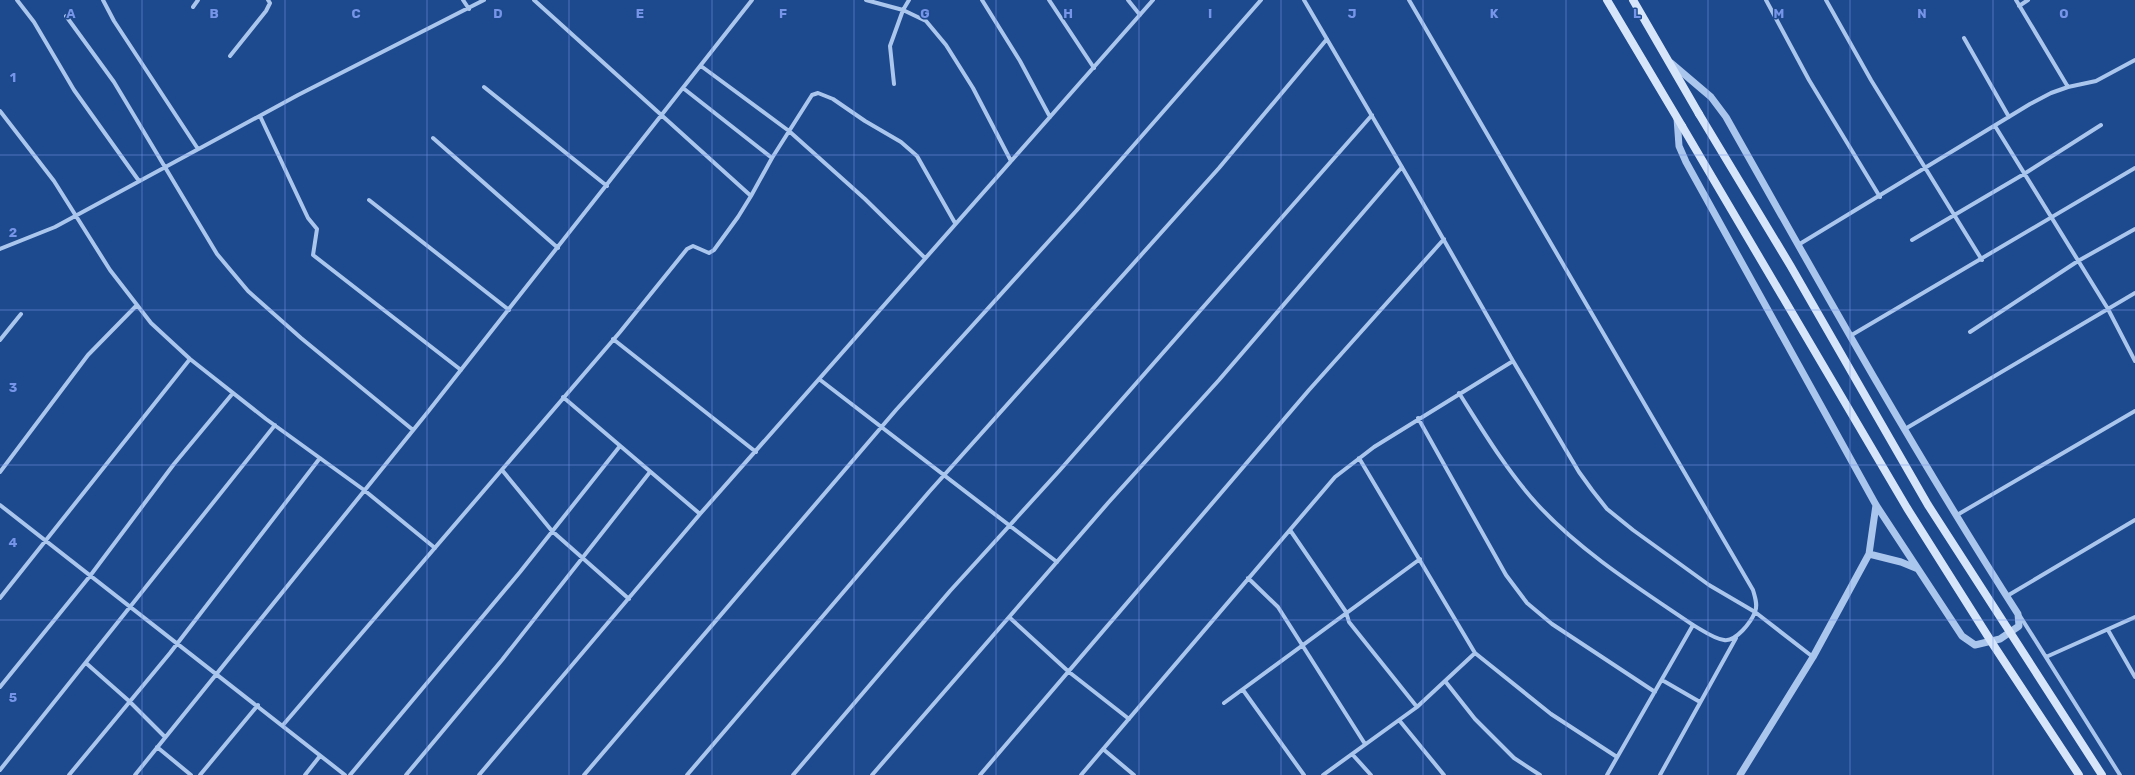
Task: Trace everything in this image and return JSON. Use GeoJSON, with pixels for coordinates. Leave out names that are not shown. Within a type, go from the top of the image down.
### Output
{"type":"FeatureCollection","features":[{"type":"Feature","properties":{"kind":"main road"},"geometry":{"type":"LineString","coordinates":[[1607,0],[1907,508],[1994,646],[2079,775]]}},
{"type":"Feature","properties":{"kind":"main road"},"geometry":{"type":"LineString","coordinates":[[1633,0],[1671,63],[1699,114],[1790,265],[1928,505],[2102,775]]}},
{"type":"Feature","properties":{"kind":"street"},"geometry":{"type":"LineString","coordinates":[[17,0],[34,22],[74,90],[139,181]]}},
{"type":"Feature","properties":{"kind":"street"},"geometry":{"type":"LineString","coordinates":[[103,0],[114,21],[198,149]]}},
{"type":"Feature","properties":{"kind":"street"},"geometry":{"type":"LineString","coordinates":[[193,7],[198,0]]}},
{"type":"Feature","properties":{"kind":"street"},"geometry":{"type":"LineString","coordinates":[[230,56],[266,11],[270,3],[268,0]]}},
{"type":"Feature","properties":{"kind":"street"},"geometry":{"type":"LineString","coordinates":[[464,0],[468,9]]}},
{"type":"Feature","properties":{"kind":"street"},"geometry":{"type":"LineString","coordinates":[[0,249],[55,227],[260,116],[484,0]]}},
{"type":"Feature","properties":{"kind":"street"},"geometry":{"type":"LineString","coordinates":[[534,0],[751,196]]}},
{"type":"Feature","properties":{"kind":"street"},"geometry":{"type":"LineString","coordinates":[[135,775],[509,310],[752,0]]}},
{"type":"Feature","properties":{"kind":"street"},"geometry":{"type":"LineString","coordinates":[[866,0],[903,10],[926,20],[946,45],[973,88],[1011,161]]}},
{"type":"Feature","properties":{"kind":"street"},"geometry":{"type":"LineString","coordinates":[[894,84],[890,46],[903,10],[909,0]]}},
{"type":"Feature","properties":{"kind":"street"},"geometry":{"type":"LineString","coordinates":[[982,0],[1020,61],[1050,117]]}},
{"type":"Feature","properties":{"kind":"street"},"geometry":{"type":"LineString","coordinates":[[1049,0],[1094,68]]}},
{"type":"Feature","properties":{"kind":"street"},"geometry":{"type":"LineString","coordinates":[[1128,0],[1140,15]]}},
{"type":"Feature","properties":{"kind":"street"},"geometry":{"type":"LineString","coordinates":[[479,775],[629,600],[700,514],[1153,0]]}},
{"type":"Feature","properties":{"kind":"street"},"geometry":{"type":"LineString","coordinates":[[584,775],[882,426],[1077,210],[1261,0]]}},
{"type":"Feature","properties":{"kind":"street"},"geometry":{"type":"LineString","coordinates":[[1304,0],[1579,472],[1607,509],[1709,585],[1755,612],[1813,657]]}},
{"type":"Feature","properties":{"kind":"street"},"geometry":{"type":"LineString","coordinates":[[1408,0],[1753,590],[1756,604],[1755,612],[1736,638],[1660,775]]}},
{"type":"Feature","properties":{"kind":"street"},"geometry":{"type":"LineString","coordinates":[[1766,0],[1809,80],[1880,197]]}},
{"type":"Feature","properties":{"kind":"street"},"geometry":{"type":"LineString","coordinates":[[1826,0],[1871,80],[1982,260]]}},
{"type":"Feature","properties":{"kind":"street"},"geometry":{"type":"LineString","coordinates":[[2016,0],[2068,87]]}},
{"type":"Feature","properties":{"kind":"street"},"geometry":{"type":"LineString","coordinates":[[2019,6],[2028,0]]}},
{"type":"Feature","properties":{"kind":"street"},"geometry":{"type":"LineString","coordinates":[[66,16],[114,82],[217,254],[248,291],[301,338],[413,430]]}},
{"type":"Feature","properties":{"kind":"street"},"geometry":{"type":"LineString","coordinates":[[1964,38],[2009,117]]}},
{"type":"Feature","properties":{"kind":"street"},"geometry":{"type":"LineString","coordinates":[[687,775],[944,476],[1198,192],[1327,39]]}},
{"type":"Feature","properties":{"kind":"street"},"geometry":{"type":"LineString","coordinates":[[1798,245],[2051,93],[2068,87],[2096,81],[2135,60]]}},
{"type":"Feature","properties":{"kind":"street"},"geometry":{"type":"LineString","coordinates":[[1671,63],[1711,97],[1726,117],[1850,336],[1905,429],[2018,614],[2120,775]]}},
{"type":"Feature","properties":{"kind":"street"},"geometry":{"type":"LineString","coordinates":[[701,66],[789,131],[865,199],[925,258]]}},
{"type":"Feature","properties":{"kind":"street"},"geometry":{"type":"LineString","coordinates":[[484,87],[607,186]]}},
{"type":"Feature","properties":{"kind":"street"},"geometry":{"type":"LineString","coordinates":[[684,88],[772,158]]}},
{"type":"Feature","properties":{"kind":"street"},"geometry":{"type":"LineString","coordinates":[[283,725],[502,470],[687,249],[693,246],[709,253],[714,250],[738,217],[772,158],[812,95],[818,94],[833,99],[865,121],[901,142],[917,156],[955,223]]}},
{"type":"Feature","properties":{"kind":"street"},"geometry":{"type":"LineString","coordinates":[[0,113],[54,181],[110,270],[151,323],[190,359],[275,425],[364,490],[435,548]]}},
{"type":"Feature","properties":{"kind":"street"},"geometry":{"type":"LineString","coordinates":[[793,775],[950,591],[1372,115]]}},
{"type":"Feature","properties":{"kind":"street"},"geometry":{"type":"LineString","coordinates":[[260,116],[308,218],[317,229],[313,256],[461,370]]}},
{"type":"Feature","properties":{"kind":"street"},"geometry":{"type":"LineString","coordinates":[[1680,122],[1680,146],[1686,162],[1876,504],[1962,636],[1975,645],[2000,639],[2019,626],[2018,614]]}},
{"type":"Feature","properties":{"kind":"street"},"geometry":{"type":"LineString","coordinates":[[1912,240],[2024,174],[2101,125]]}},
{"type":"Feature","properties":{"kind":"street"},"geometry":{"type":"LineString","coordinates":[[1995,126],[2108,309],[2135,361]]}},
{"type":"Feature","properties":{"kind":"street"},"geometry":{"type":"LineString","coordinates":[[433,138],[558,248]]}},
{"type":"Feature","properties":{"kind":"street"},"geometry":{"type":"LineString","coordinates":[[872,775],[1057,562],[1219,380],[1402,167]]}},
{"type":"Feature","properties":{"kind":"street"},"geometry":{"type":"LineString","coordinates":[[1850,336],[1982,260],[2050,216],[2135,168]]}},
{"type":"Feature","properties":{"kind":"street"},"geometry":{"type":"LineString","coordinates":[[369,200],[509,310]]}},
{"type":"Feature","properties":{"kind":"street"},"geometry":{"type":"LineString","coordinates":[[1970,332],[2078,261],[2135,229]]}},
{"type":"Feature","properties":{"kind":"street"},"geometry":{"type":"LineString","coordinates":[[980,775],[1309,390],[1444,239]]}},
{"type":"Feature","properties":{"kind":"street"},"geometry":{"type":"LineString","coordinates":[[1905,429],[2135,293]]}},
{"type":"Feature","properties":{"kind":"street"},"geometry":{"type":"LineString","coordinates":[[0,472],[88,355],[137,305]]}},
{"type":"Feature","properties":{"kind":"street"},"geometry":{"type":"LineString","coordinates":[[0,340],[21,314]]}},
{"type":"Feature","properties":{"kind":"street"},"geometry":{"type":"LineString","coordinates":[[613,339],[756,452]]}},
{"type":"Feature","properties":{"kind":"street"},"geometry":{"type":"LineString","coordinates":[[0,598],[190,359]]}},
{"type":"Feature","properties":{"kind":"street"},"geometry":{"type":"LineString","coordinates":[[1081,775],[1335,477],[1359,458],[1418,418],[1513,360]]}},
{"type":"Feature","properties":{"kind":"street"},"geometry":{"type":"LineString","coordinates":[[819,379],[1057,562]]}},
{"type":"Feature","properties":{"kind":"street"},"geometry":{"type":"LineString","coordinates":[[0,687],[90,576],[174,464],[234,393]]}},
{"type":"Feature","properties":{"kind":"street"},"geometry":{"type":"LineString","coordinates":[[1459,393],[1508,467],[1538,505],[1585,547],[1634,585],[1693,625],[1722,640],[1729,641],[1736,638]]}},
{"type":"Feature","properties":{"kind":"street"},"geometry":{"type":"LineString","coordinates":[[563,397],[700,514]]}},
{"type":"Feature","properties":{"kind":"street"},"geometry":{"type":"LineString","coordinates":[[1957,515],[2135,411]]}},
{"type":"Feature","properties":{"kind":"street"},"geometry":{"type":"LineString","coordinates":[[1418,418],[1506,575],[1527,603],[1552,624],[1655,692]]}},
{"type":"Feature","properties":{"kind":"street"},"geometry":{"type":"LineString","coordinates":[[0,770],[275,425]]}},
{"type":"Feature","properties":{"kind":"street"},"geometry":{"type":"LineString","coordinates":[[350,775],[552,531],[620,446]]}},
{"type":"Feature","properties":{"kind":"street"},"geometry":{"type":"LineString","coordinates":[[69,775],[177,643],[320,458]]}},
{"type":"Feature","properties":{"kind":"street"},"geometry":{"type":"LineString","coordinates":[[1359,458],[1475,653],[1552,714],[1617,757]]}},
{"type":"Feature","properties":{"kind":"street"},"geometry":{"type":"LineString","coordinates":[[502,470],[552,531],[583,557],[629,600]]}},
{"type":"Feature","properties":{"kind":"street"},"geometry":{"type":"LineString","coordinates":[[406,775],[502,660],[650,472]]}},
{"type":"Feature","properties":{"kind":"street"},"geometry":{"type":"LineString","coordinates":[[1740,775],[1813,657],[1869,554],[1876,504]]}},
{"type":"Feature","properties":{"kind":"street"},"geometry":{"type":"LineString","coordinates":[[0,505],[258,705],[344,775]]}},
{"type":"Feature","properties":{"kind":"street"},"geometry":{"type":"LineString","coordinates":[[2007,596],[2135,520]]}},
{"type":"Feature","properties":{"kind":"street"},"geometry":{"type":"LineString","coordinates":[[1290,530],[1346,612],[1349,622],[1417,707]]}},
{"type":"Feature","properties":{"kind":"street"},"geometry":{"type":"LineString","coordinates":[[1869,554],[1901,562],[1918,569]]}},
{"type":"Feature","properties":{"kind":"street"},"geometry":{"type":"LineString","coordinates":[[1224,703],[1346,612],[1420,560]]}},
{"type":"Feature","properties":{"kind":"street"},"geometry":{"type":"LineString","coordinates":[[1248,578],[1278,607],[1366,744]]}},
{"type":"Feature","properties":{"kind":"street"},"geometry":{"type":"LineString","coordinates":[[1009,617],[1069,672],[1129,719]]}},
{"type":"Feature","properties":{"kind":"street"},"geometry":{"type":"LineString","coordinates":[[2046,657],[2135,617]]}},
{"type":"Feature","properties":{"kind":"street"},"geometry":{"type":"LineString","coordinates":[[1607,775],[1693,625]]}},
{"type":"Feature","properties":{"kind":"street"},"geometry":{"type":"LineString","coordinates":[[2108,630],[2135,677]]}},
{"type":"Feature","properties":{"kind":"street"},"geometry":{"type":"LineString","coordinates":[[1323,775],[1417,707],[1475,653]]}},
{"type":"Feature","properties":{"kind":"street"},"geometry":{"type":"LineString","coordinates":[[86,663],[130,701],[165,737]]}},
{"type":"Feature","properties":{"kind":"street"},"geometry":{"type":"LineString","coordinates":[[1662,680],[1700,702]]}},
{"type":"Feature","properties":{"kind":"street"},"geometry":{"type":"LineString","coordinates":[[1444,681],[1475,719],[1514,758],[1540,775]]}},
{"type":"Feature","properties":{"kind":"street"},"geometry":{"type":"LineString","coordinates":[[1243,690],[1304,775]]}},
{"type":"Feature","properties":{"kind":"street"},"geometry":{"type":"LineString","coordinates":[[200,775],[258,705]]}},
{"type":"Feature","properties":{"kind":"street"},"geometry":{"type":"LineString","coordinates":[[1399,720],[1444,775]]}},
{"type":"Feature","properties":{"kind":"street"},"geometry":{"type":"LineString","coordinates":[[157,747],[191,775]]}},
{"type":"Feature","properties":{"kind":"street"},"geometry":{"type":"LineString","coordinates":[[1103,749],[1134,775]]}},
{"type":"Feature","properties":{"kind":"street"},"geometry":{"type":"LineString","coordinates":[[1352,754],[1371,775]]}},
{"type":"Feature","properties":{"kind":"street"},"geometry":{"type":"LineString","coordinates":[[305,775],[320,756]]}}]}
